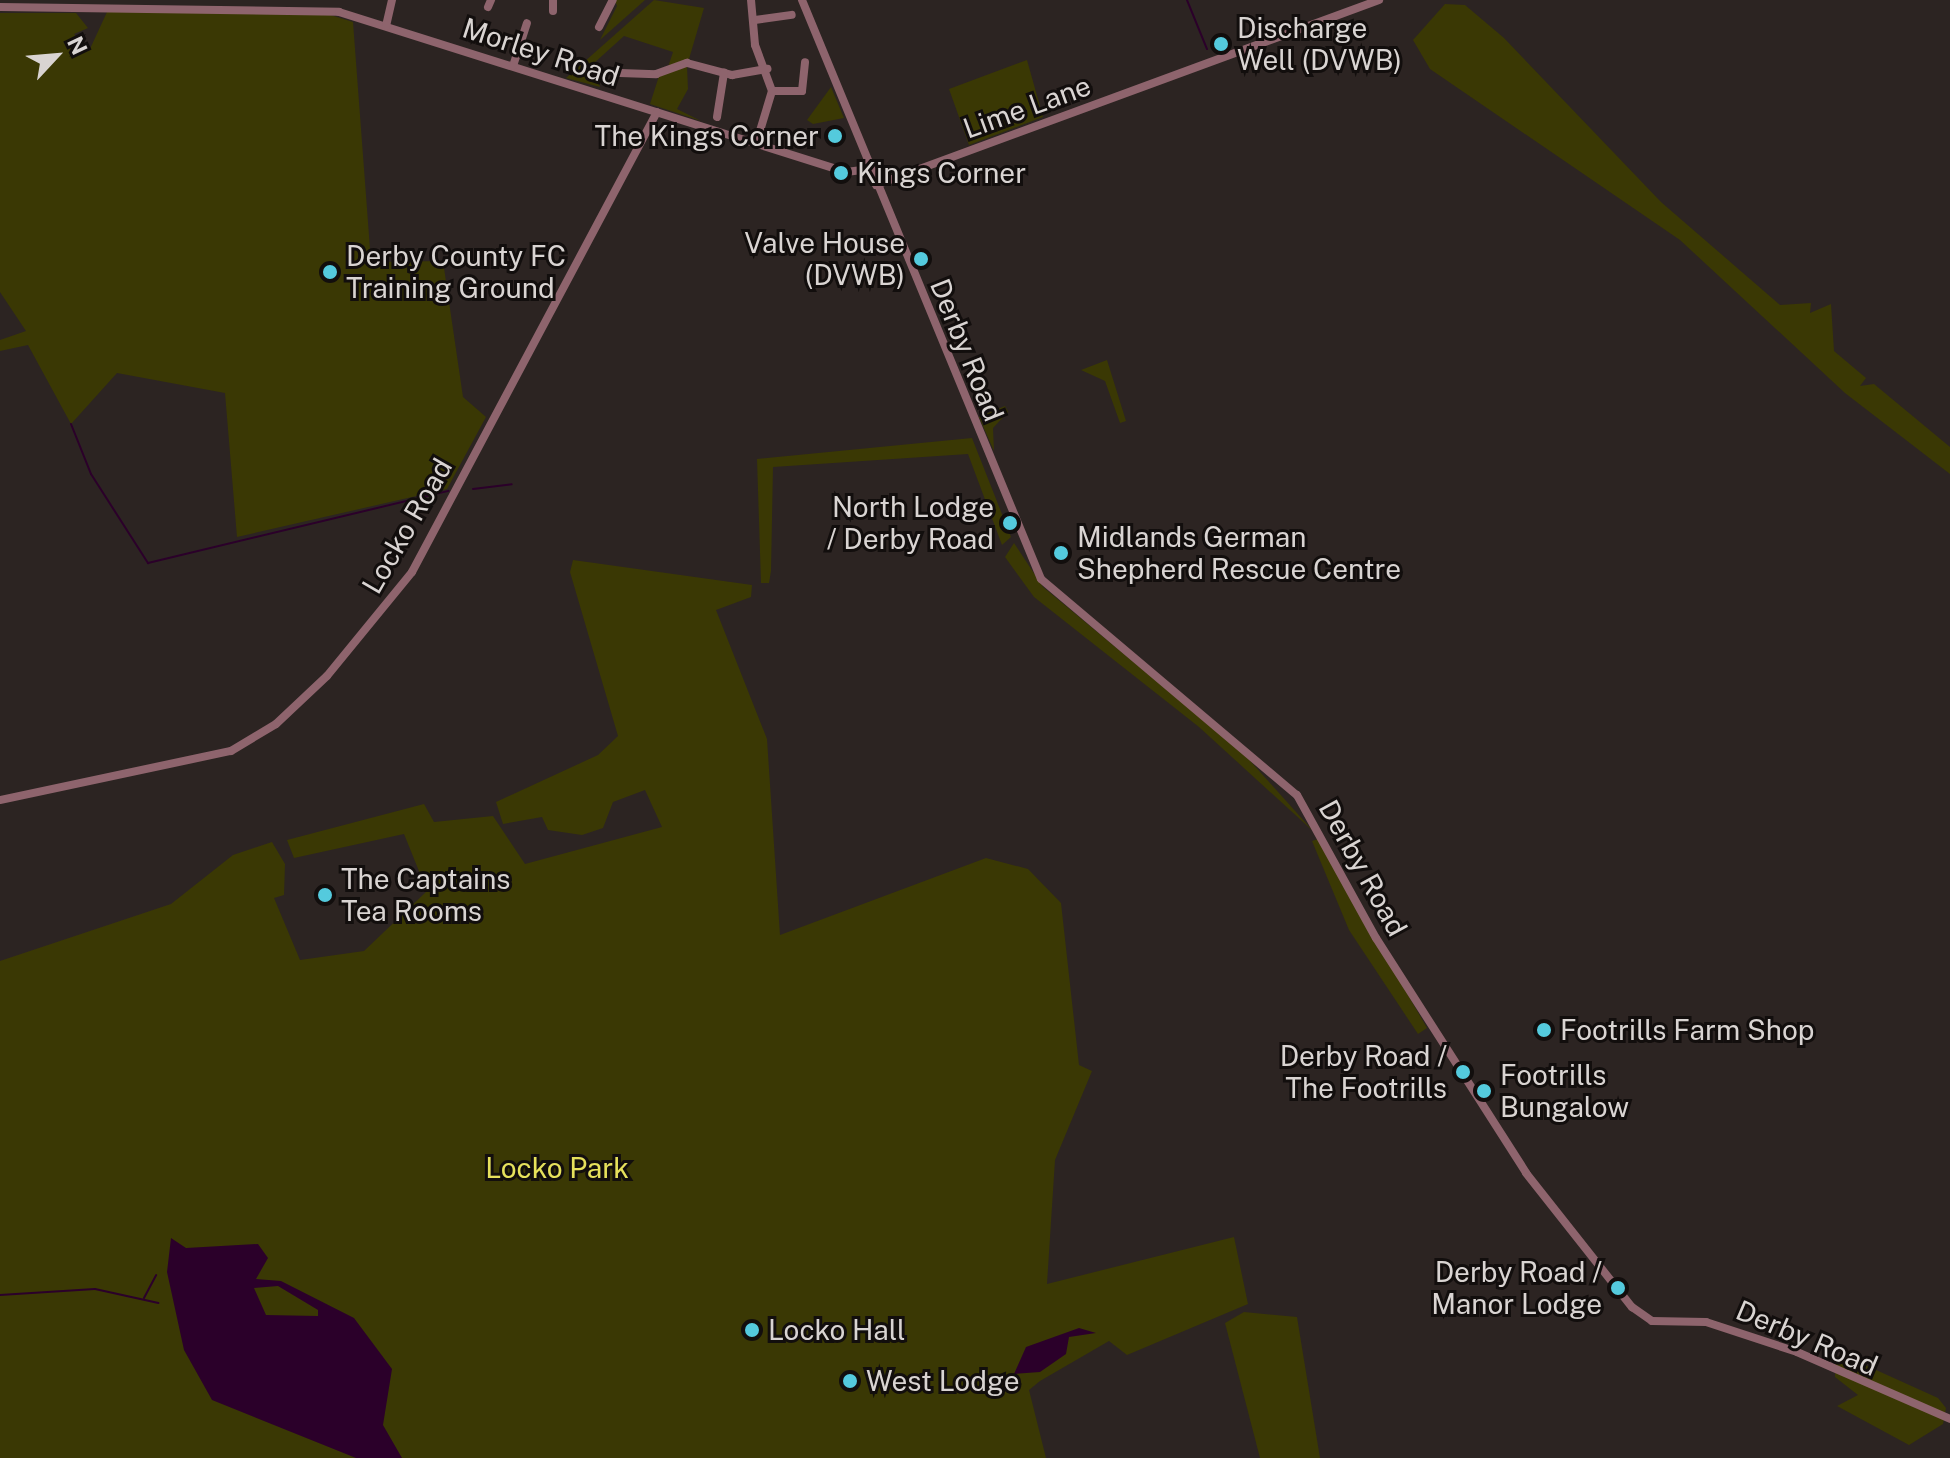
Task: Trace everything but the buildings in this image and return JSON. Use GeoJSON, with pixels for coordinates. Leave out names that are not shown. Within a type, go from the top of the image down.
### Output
{"type":"FeatureCollection","features":[{"type":"Feature","properties":{"kind":"street"},"geometry":{"type":"LineString","coordinates":[[386,26],[392,0]]}},
{"type":"Feature","properties":{"kind":"street"},"geometry":{"type":"LineString","coordinates":[[553,0],[553,11]]}},
{"type":"Feature","properties":{"kind":"street"},"geometry":{"type":"LineString","coordinates":[[599,27],[613,0]]}},
{"type":"Feature","properties":{"kind":"street"},"geometry":{"type":"LineString","coordinates":[[751,0],[755,45],[767,69],[772,91],[756,144]]}},
{"type":"Feature","properties":{"kind":"street"},"geometry":{"type":"LineString","coordinates":[[802,0],[876,185]]}},
{"type":"Feature","properties":{"kind":"street","name":"Lime Lane"},"geometry":{"type":"LineString","coordinates":[[876,185],[1379,0]]}},
{"type":"Feature","properties":{"kind":"street","name":"Morley Road"},"geometry":{"type":"LineString","coordinates":[[0,7],[196,4],[325,10],[386,26],[846,172],[870,169]]}},
{"type":"Feature","properties":{"kind":"street"},"geometry":{"type":"LineString","coordinates":[[755,20],[785,15]]}},
{"type":"Feature","properties":{"kind":"street"},"geometry":{"type":"LineString","coordinates":[[513,66],[527,23]]}},
{"type":"Feature","properties":{"kind":"street"},"geometry":{"type":"LineString","coordinates":[[620,73],[630,66],[656,74],[691,63],[724,73],[767,69]]}},
{"type":"Feature","properties":{"kind":"street"},"geometry":{"type":"LineString","coordinates":[[772,91],[802,91],[809,67]]}},
{"type":"Feature","properties":{"kind":"street"},"geometry":{"type":"LineString","coordinates":[[717,117],[724,73]]}},
{"type":"Feature","properties":{"kind":"street","name":"Locko Road"},"geometry":{"type":"LineString","coordinates":[[0,800],[231,751],[276,724],[327,676],[412,572],[657,112]]}},
{"type":"Feature","properties":{"kind":"street","name":"Derby Road"},"geometry":{"type":"LineString","coordinates":[[876,185],[1034,571],[1297,795],[1376,938],[1526,1173],[1623,1297],[1652,1321],[1715,1324],[1950,1419]]}},
{"type":"Feature","properties":{"kind":"green space"},"geometry":{"type":"Polygon","coordinates":[[[615,0],[645,0],[600,40],[617,6],[615,0]]]}},
{"type":"Feature","properties":{"kind":"green space"},"geometry":{"type":"Polygon","coordinates":[[[654,0],[704,8],[689,59],[668,67],[673,52],[624,36],[593,64],[600,87],[566,78],[654,0]]]}},
{"type":"Feature","properties":{"kind":"green space"},"geometry":{"type":"Polygon","coordinates":[[[1445,4],[1465,5],[1504,38],[1661,202],[1780,305],[1811,303],[1810,313],[1831,304],[1834,351],[1866,378],[1860,386],[1874,384],[1950,447],[1950,474],[1845,393],[1680,240],[1430,69],[1413,40],[1445,4]]]}},
{"type":"Feature","properties":{"kind":"green space","name":"Derby County FC Training Ground"},"geometry":{"type":"Polygon","coordinates":[[[107,12],[324,13],[353,22],[371,262],[443,261],[463,397],[486,417],[447,489],[237,537],[225,393],[117,373],[71,424],[28,345],[0,351],[0,340],[26,331],[0,292],[0,13],[76,13],[88,28],[74,34],[89,51],[107,12]]]}},
{"type":"Feature","properties":{"kind":"green space"},"geometry":{"type":"Polygon","coordinates":[[[1027,60],[1043,117],[969,145],[949,89],[1027,60]]]}},
{"type":"Feature","properties":{"kind":"green space"},"geometry":{"type":"Polygon","coordinates":[[[687,66],[688,89],[677,109],[701,121],[650,104],[659,76],[687,66]]]}},
{"type":"Feature","properties":{"kind":"green space"},"geometry":{"type":"Polygon","coordinates":[[[831,87],[844,118],[813,124],[807,120],[831,87]]]}},
{"type":"Feature","properties":{"kind":"green space"},"geometry":{"type":"Polygon","coordinates":[[[1107,360],[1126,421],[1120,423],[1105,381],[1081,370],[1107,360]]]}},
{"type":"Feature","properties":{"kind":"green space"},"geometry":{"type":"Polygon","coordinates":[[[1005,406],[1008,412],[993,428],[994,451],[979,417],[1005,406]]]}},
{"type":"Feature","properties":{"kind":"green space"},"geometry":{"type":"Polygon","coordinates":[[[972,438],[1011,537],[1002,545],[968,454],[773,467],[771,571],[769,583],[761,583],[757,459],[972,438]]]}},
{"type":"Feature","properties":{"kind":"green space"},"geometry":{"type":"Polygon","coordinates":[[[1014,543],[1043,587],[1243,753],[1314,832],[1199,727],[1034,597],[1005,557],[1014,543]]]}},
{"type":"Feature","properties":{"kind":"green space","name":"Locko Park"},"geometry":{"type":"Polygon","coordinates":[[[573,560],[752,585],[751,597],[716,610],[767,739],[780,935],[986,858],[1028,869],[1061,903],[1079,1065],[1092,1071],[1055,1160],[1047,1284],[1234,1237],[1248,1304],[1127,1355],[1109,1341],[1040,1381],[1029,1390],[1046,1458],[0,1458],[0,961],[171,904],[233,855],[272,842],[285,864],[284,895],[274,898],[300,960],[364,951],[427,891],[404,834],[294,858],[287,840],[424,804],[434,822],[493,816],[525,864],[662,827],[645,790],[613,802],[603,828],[582,835],[548,830],[542,817],[503,824],[496,802],[598,755],[618,736],[570,572],[573,560]]]}},
{"type":"Feature","properties":{"kind":"green space"},"geometry":{"type":"Polygon","coordinates":[[[1318,839],[1427,1028],[1418,1034],[1349,930],[1312,841],[1318,839]]]}},
{"type":"Feature","properties":{"kind":"green space"},"geometry":{"type":"Polygon","coordinates":[[[1244,1312],[1297,1317],[1320,1458],[1260,1458],[1225,1323],[1244,1312]]]}},
{"type":"Feature","properties":{"kind":"green space"},"geometry":{"type":"Polygon","coordinates":[[[1843,1355],[1938,1398],[1946,1408],[1943,1424],[1909,1445],[1837,1406],[1858,1395],[1835,1377],[1835,1357],[1843,1355]]]}},
{"type":"Feature","properties":{"kind":"shaded area"},"geometry":{"type":"Polygon","coordinates":[[[171,1238],[186,1248],[258,1244],[268,1258],[256,1279],[281,1281],[354,1318],[392,1369],[383,1425],[402,1458],[356,1458],[212,1400],[184,1350],[167,1272],[171,1238]],[[278,1286],[254,1288],[266,1315],[318,1316],[318,1310],[278,1286]]]}},
{"type":"Feature","properties":{"kind":"shaded area"},"geometry":{"type":"Polygon","coordinates":[[[1079,1328],[1096,1333],[1069,1337],[1066,1354],[1040,1372],[1014,1374],[1026,1347],[1079,1328]]]}},
{"type":"Feature","properties":{"kind":"waterway"},"geometry":{"type":"LineString","coordinates":[[1187,0],[1207,49]]}},
{"type":"Feature","properties":{"kind":"waterway"},"geometry":{"type":"LineString","coordinates":[[71,424],[91,474],[148,563],[448,491]]}},
{"type":"Feature","properties":{"kind":"waterway"},"geometry":{"type":"LineString","coordinates":[[473,489],[512,484]]}},
{"type":"Feature","properties":{"kind":"waterway"},"geometry":{"type":"LineString","coordinates":[[144,1298],[156,1275]]}},
{"type":"Feature","properties":{"kind":"waterway"},"geometry":{"type":"LineString","coordinates":[[0,1295],[95,1289],[158,1303]]}},
{"type":"Feature","properties":{"kind":"place","name":"Discharge Well (DVWB)"},"geometry":{"type":"Point","coordinates":[1221,44]}},
{"type":"Feature","properties":{"kind":"place","name":"The Kings Corner"},"geometry":{"type":"Point","coordinates":[835,136]}},
{"type":"Feature","properties":{"kind":"place","name":"Kings Corner"},"geometry":{"type":"Point","coordinates":[841,173]}},
{"type":"Feature","properties":{"kind":"place","name":"Valve House (DVWB)"},"geometry":{"type":"Point","coordinates":[921,259]}},
{"type":"Feature","properties":{"kind":"place","name":"Derby County FC Training Ground"},"geometry":{"type":"Point","coordinates":[330,272]}},
{"type":"Feature","properties":{"kind":"place","name":"North Lodge / Derby Road"},"geometry":{"type":"Point","coordinates":[1010,523]}},
{"type":"Feature","properties":{"kind":"place","name":"Midlands German Shepherd Rescue Centre"},"geometry":{"type":"Point","coordinates":[1061,553]}},
{"type":"Feature","properties":{"kind":"place","name":"The Captains Tea Rooms"},"geometry":{"type":"Point","coordinates":[325,895]}},
{"type":"Feature","properties":{"kind":"place","name":"Footrills Farm Shop"},"geometry":{"type":"Point","coordinates":[1544,1030]}},
{"type":"Feature","properties":{"kind":"place","name":"Derby Road / The Footrills"},"geometry":{"type":"Point","coordinates":[1463,1072]}},
{"type":"Feature","properties":{"kind":"place","name":"Footrills Bungalow"},"geometry":{"type":"Point","coordinates":[1484,1091]}},
{"type":"Feature","properties":{"kind":"place","name":"Derby Road / Manor Lodge"},"geometry":{"type":"Point","coordinates":[1618,1288]}},
{"type":"Feature","properties":{"kind":"place","name":"Locko Hall"},"geometry":{"type":"Point","coordinates":[752,1330]}},
{"type":"Feature","properties":{"kind":"place","name":"West Lodge"},"geometry":{"type":"Point","coordinates":[850,1381]}}]}
